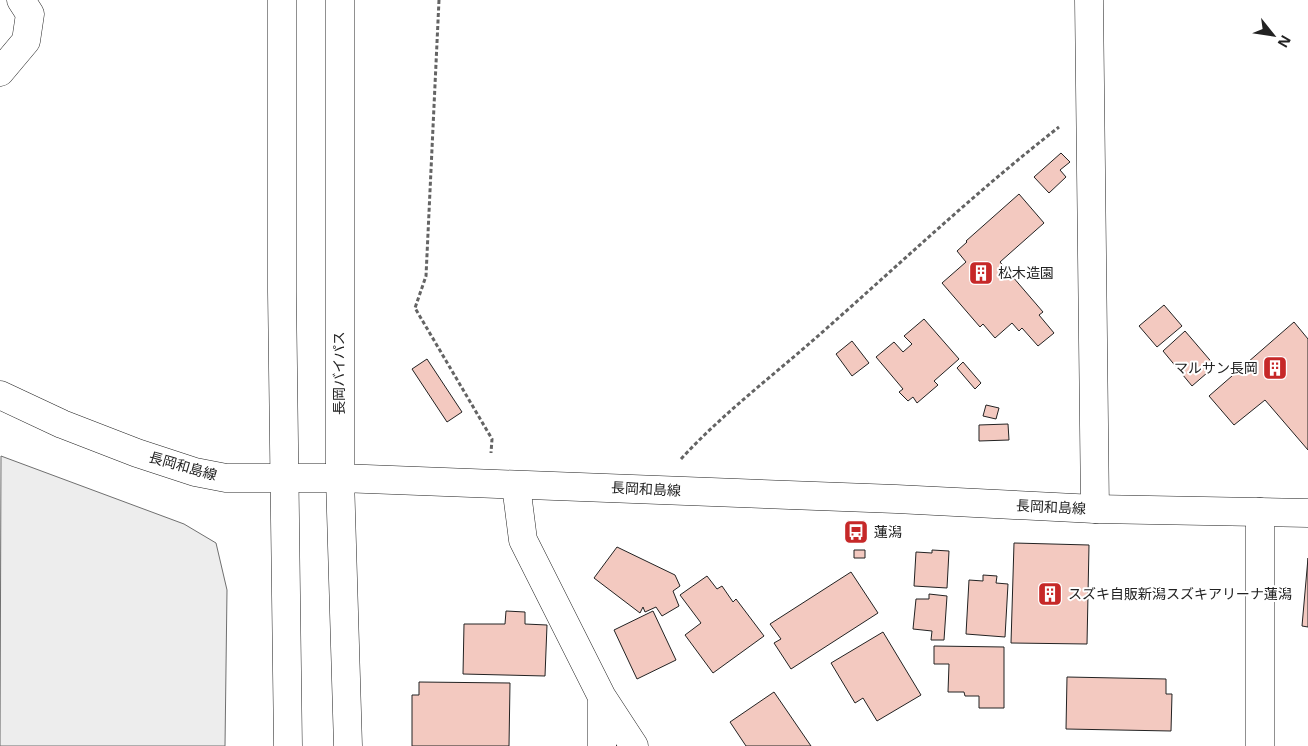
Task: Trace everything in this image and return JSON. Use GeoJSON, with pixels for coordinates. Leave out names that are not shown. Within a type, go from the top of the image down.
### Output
{"type":"FeatureCollection","features":[{"type":"Feature","properties":{"kind":"main road"},"geometry":{"type":"LineString","coordinates":[[0,72],[26,42],[30,14],[21,0]]}},
{"type":"Feature","properties":{"kind":"main road"},"geometry":{"type":"LineString","coordinates":[[282,0],[284,478],[288,746]]}},
{"type":"Feature","properties":{"kind":"main road","name":"長岡バイパス"},"geometry":{"type":"LineString","coordinates":[[340,0],[340,478],[348,746]]}},
{"type":"Feature","properties":{"kind":"main road"},"geometry":{"type":"LineString","coordinates":[[1090,0],[1089,104],[1095,509]]}},
{"type":"Feature","properties":{"kind":"main road","name":"長岡和島線"},"geometry":{"type":"LineString","coordinates":[[0,395],[62,424],[138,453],[195,472],[226,478],[340,478],[1095,509],[1308,513]]}},
{"type":"Feature","properties":{"kind":"main road"},"geometry":{"type":"LineString","coordinates":[[516,485],[523,540],[602,697],[634,746]]}},
{"type":"Feature","properties":{"kind":"main road"},"geometry":{"type":"LineString","coordinates":[[1260,512],[1260,746]]}},
{"type":"Feature","properties":{"kind":"main road"},"geometry":{"type":"LineString","coordinates":[[602,697],[602,746]]}},
{"type":"Feature","properties":{"kind":"path"},"geometry":{"type":"LineString","coordinates":[[439,0],[426,276],[415,308],[492,439],[488,484]]}},
{"type":"Feature","properties":{"kind":"path"},"geometry":{"type":"LineString","coordinates":[[653,490],[708,429],[803,350],[1020,158],[1089,104]]}},
{"type":"Feature","properties":{"kind":"shaded area"},"geometry":{"type":"Polygon","coordinates":[[[1,456],[184,524],[216,543],[227,590],[225,746],[0,746],[1,456]]]}},
{"type":"Feature","properties":{"kind":"building"},"geometry":{"type":"Polygon","coordinates":[[[1061,153],[1070,162],[1060,170],[1066,177],[1049,193],[1034,177],[1061,153]]]}},
{"type":"Feature","properties":{"kind":"building","name":"松木造園"},"geometry":{"type":"Polygon","coordinates":[[[1019,194],[1044,223],[1000,262],[1043,312],[1039,315],[1054,333],[1038,346],[1022,328],[1019,331],[1012,323],[995,338],[983,324],[980,327],[942,283],[966,262],[957,251],[1019,194]]]}},
{"type":"Feature","properties":{"kind":"building"},"geometry":{"type":"Polygon","coordinates":[[[1164,305],[1182,326],[1157,347],[1139,326],[1164,305]]]}},
{"type":"Feature","properties":{"kind":"building"},"geometry":{"type":"Polygon","coordinates":[[[924,319],[959,359],[934,381],[938,385],[917,403],[913,397],[908,401],[899,392],[903,389],[876,357],[894,342],[903,352],[912,344],[904,336],[924,319]]]}},
{"type":"Feature","properties":{"kind":"building","name":"マルサン長岡"},"geometry":{"type":"Polygon","coordinates":[[[1294,322],[1308,339],[1308,450],[1265,400],[1234,425],[1209,396],[1294,322]]]}},
{"type":"Feature","properties":{"kind":"building"},"geometry":{"type":"Polygon","coordinates":[[[1185,331],[1215,366],[1192,386],[1163,351],[1185,331]]]}},
{"type":"Feature","properties":{"kind":"building"},"geometry":{"type":"Polygon","coordinates":[[[852,341],[869,363],[852,376],[836,354],[852,341]]]}},
{"type":"Feature","properties":{"kind":"building"},"geometry":{"type":"Polygon","coordinates":[[[427,359],[462,412],[447,422],[412,369],[427,359]]]}},
{"type":"Feature","properties":{"kind":"building"},"geometry":{"type":"Polygon","coordinates":[[[963,362],[981,383],[975,389],[957,368],[963,362]]]}},
{"type":"Feature","properties":{"kind":"building"},"geometry":{"type":"Polygon","coordinates":[[[986,405],[999,408],[996,419],[983,416],[986,405]]]}},
{"type":"Feature","properties":{"kind":"building"},"geometry":{"type":"Polygon","coordinates":[[[1008,424],[1009,440],[979,441],[979,425],[1008,424]]]}},
{"type":"Feature","properties":{"kind":"building","name":"スズキ自販新潟スズキアリーナ蓮潟"},"geometry":{"type":"Polygon","coordinates":[[[1014,543],[1089,545],[1087,644],[1011,643],[1014,543]]]}},
{"type":"Feature","properties":{"kind":"building"},"geometry":{"type":"Polygon","coordinates":[[[617,547],[675,575],[680,586],[673,591],[679,606],[662,616],[656,607],[645,612],[643,607],[640,613],[594,578],[617,547]]]}},
{"type":"Feature","properties":{"kind":"building"},"geometry":{"type":"Polygon","coordinates":[[[854,550],[865,550],[865,558],[854,558],[854,550]]]}},
{"type":"Feature","properties":{"kind":"building"},"geometry":{"type":"Polygon","coordinates":[[[932,550],[949,551],[947,588],[914,586],[916,552],[932,553],[932,550]]]}},
{"type":"Feature","properties":{"kind":"building"},"geometry":{"type":"Polygon","coordinates":[[[1308,558],[1308,627],[1302,626],[1308,558]]]}},
{"type":"Feature","properties":{"kind":"building"},"geometry":{"type":"Polygon","coordinates":[[[851,572],[878,613],[791,669],[774,643],[781,639],[770,624],[851,572]]]}},
{"type":"Feature","properties":{"kind":"building"},"geometry":{"type":"Polygon","coordinates":[[[983,575],[997,576],[996,583],[1008,584],[1005,637],[966,634],[969,580],[983,581],[983,575]]]}},
{"type":"Feature","properties":{"kind":"building"},"geometry":{"type":"Polygon","coordinates":[[[707,576],[717,589],[722,586],[733,602],[736,599],[764,636],[713,673],[685,635],[701,623],[680,595],[707,576]]]}},
{"type":"Feature","properties":{"kind":"building"},"geometry":{"type":"Polygon","coordinates":[[[929,594],[947,596],[944,640],[931,640],[932,631],[913,629],[916,599],[929,599],[929,594]]]}},
{"type":"Feature","properties":{"kind":"building"},"geometry":{"type":"Polygon","coordinates":[[[506,611],[525,612],[525,624],[547,625],[545,676],[463,674],[464,624],[505,624],[506,611]]]}},
{"type":"Feature","properties":{"kind":"building"},"geometry":{"type":"Polygon","coordinates":[[[653,611],[676,660],[637,679],[614,630],[653,611]]]}},
{"type":"Feature","properties":{"kind":"building"},"geometry":{"type":"Polygon","coordinates":[[[883,632],[921,695],[877,721],[863,698],[855,703],[831,663],[883,632]]]}},
{"type":"Feature","properties":{"kind":"building"},"geometry":{"type":"Polygon","coordinates":[[[934,646],[1004,647],[1004,708],[979,708],[979,696],[965,696],[964,692],[948,692],[949,664],[934,664],[934,646]]]}},
{"type":"Feature","properties":{"kind":"building"},"geometry":{"type":"Polygon","coordinates":[[[1067,677],[1166,679],[1166,694],[1172,694],[1171,731],[1066,729],[1067,677]]]}},
{"type":"Feature","properties":{"kind":"building"},"geometry":{"type":"Polygon","coordinates":[[[419,682],[510,683],[509,746],[412,746],[412,695],[419,695],[419,682]]]}},
{"type":"Feature","properties":{"kind":"building"},"geometry":{"type":"Polygon","coordinates":[[[774,692],[811,746],[746,746],[730,722],[774,692]]]}},
{"type":"Feature","properties":{"kind":"place","name":"松木造園"},"geometry":{"type":"Point","coordinates":[981,273]}},
{"type":"Feature","properties":{"kind":"place","name":"マルサン長岡"},"geometry":{"type":"Point","coordinates":[1275,368]}},
{"type":"Feature","properties":{"kind":"place","name":"蓮潟"},"geometry":{"type":"Point","coordinates":[856,532]}},
{"type":"Feature","properties":{"kind":"place","name":"スズキ自販新潟スズキアリーナ蓮潟"},"geometry":{"type":"Point","coordinates":[1050,594]}}]}
